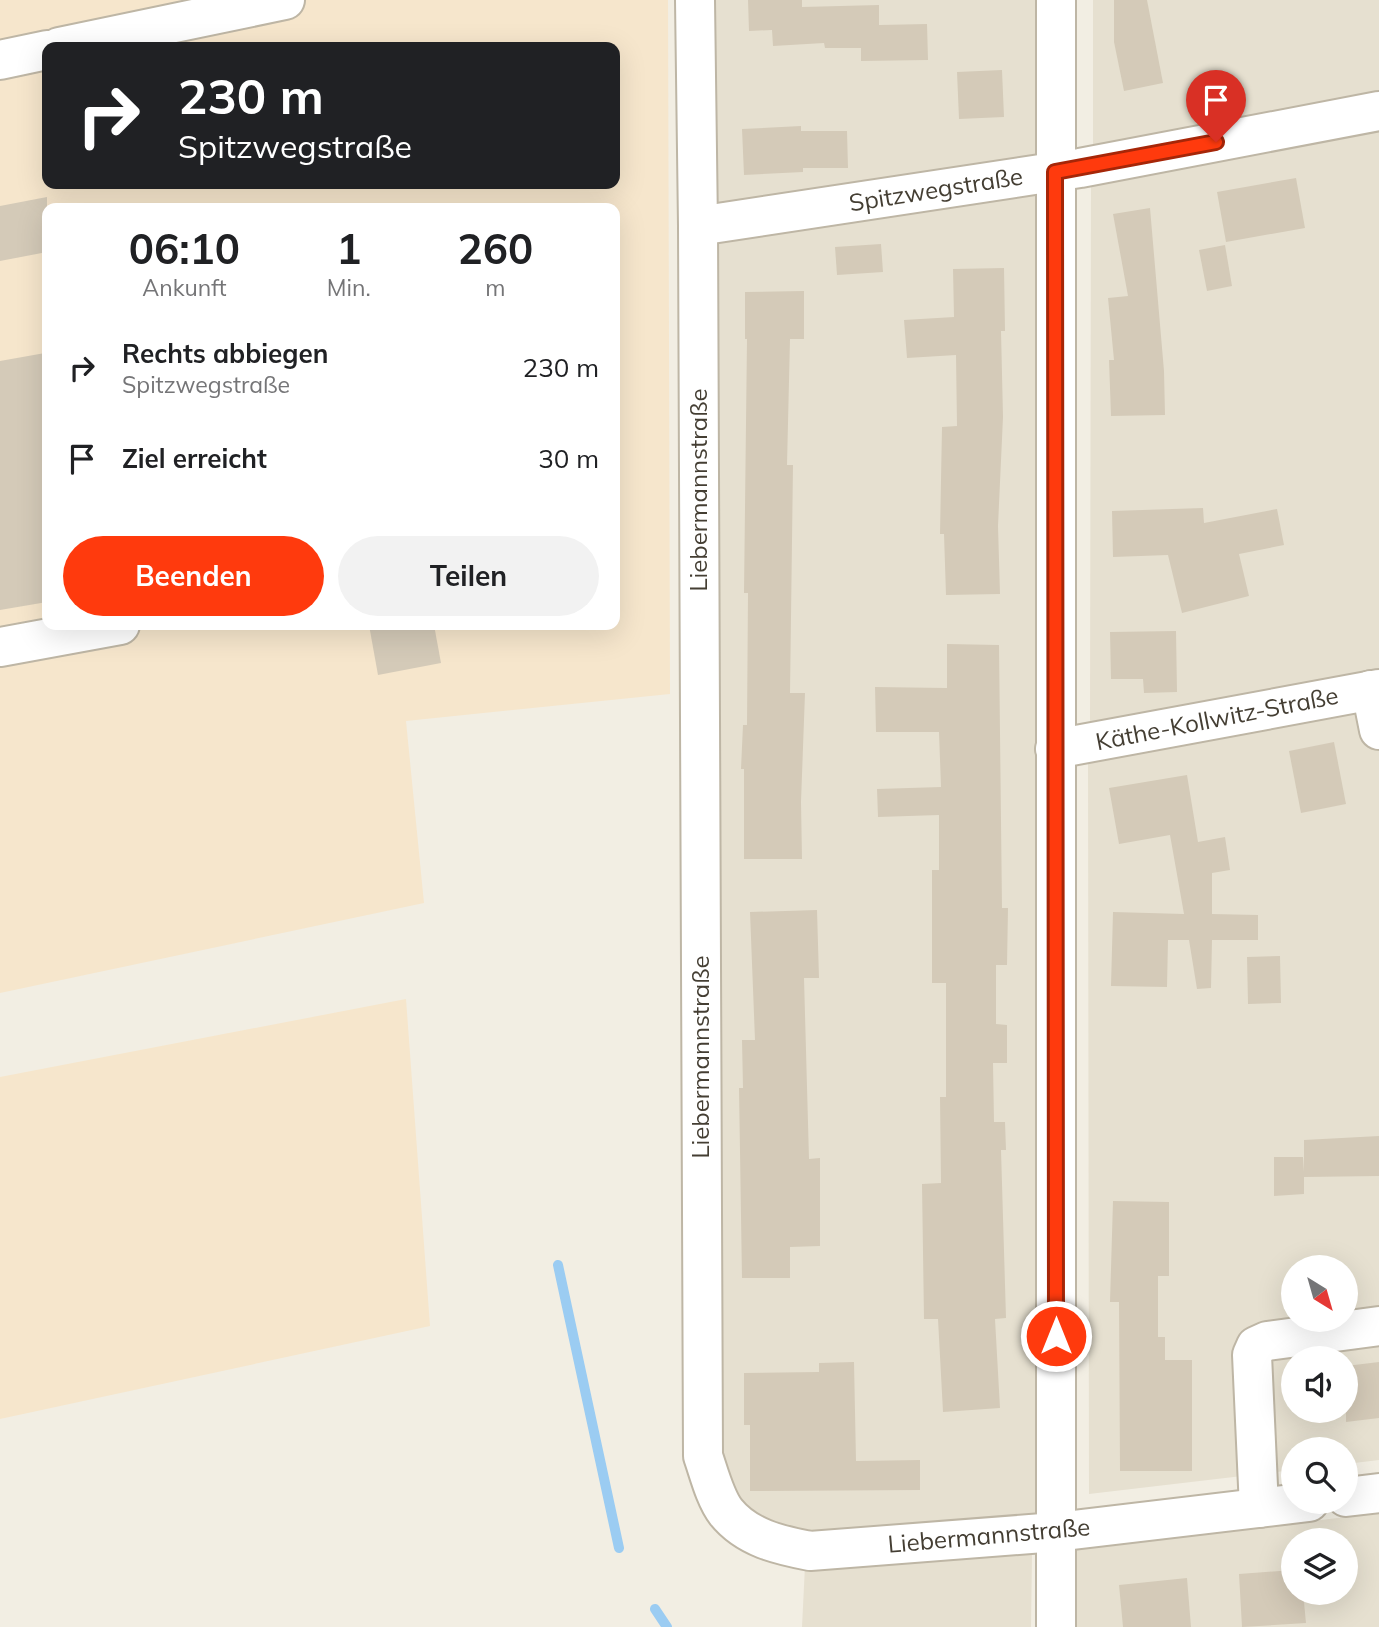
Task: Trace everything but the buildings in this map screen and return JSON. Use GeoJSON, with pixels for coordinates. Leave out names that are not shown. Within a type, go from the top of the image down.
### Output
{"type":"FeatureCollection","features":[{"type":"Feature","properties":{"kind":"street"},"geometry":{"type":"LineString","coordinates":[[83,42],[285,0]]}},
{"type":"Feature","properties":{"kind":"street","name":"Liebermannstraße"},"geometry":{"type":"LineString","coordinates":[[695,0],[703,1456],[725,1511],[749,1532],[774,1544],[810,1551],[1056,1532],[1281,1505]]}},
{"type":"Feature","properties":{"kind":"street"},"geometry":{"type":"LineString","coordinates":[[1056,0],[1056,1627]]}},
{"type":"Feature","properties":{"kind":"street"},"geometry":{"type":"LineString","coordinates":[[0,60],[42,51]]}},
{"type":"Feature","properties":{"kind":"street","name":"Spitzwegstraße"},"geometry":{"type":"LineString","coordinates":[[698,226],[1055,172],[1379,111]]}},
{"type":"Feature","properties":{"kind":"street"},"geometry":{"type":"LineString","coordinates":[[0,648],[94,630]]}},
{"type":"Feature","properties":{"kind":"street"},"geometry":{"type":"LineString","coordinates":[[1375,690],[1379,730]]}},
{"type":"Feature","properties":{"kind":"street","name":"Käthe-Kollwitz-Straße"},"geometry":{"type":"LineString","coordinates":[[1055,749],[1375,690]]}},
{"type":"Feature","properties":{"kind":"street"},"geometry":{"type":"LineString","coordinates":[[1259,1508],[1252,1355],[1256,1346],[1267,1341],[1379,1326]]}},
{"type":"Feature","properties":{"kind":"street"},"geometry":{"type":"LineString","coordinates":[[1358,1496],[1379,1493]]}},
{"type":"Feature","properties":{"kind":"shaded area"},"geometry":{"type":"Polygon","coordinates":[[[0,0],[668,0],[670,694],[406,721],[424,903],[0,993],[0,0]]]}},
{"type":"Feature","properties":{"kind":"shaded area"},"geometry":{"type":"Polygon","coordinates":[[[709,0],[1037,0],[1035,163],[710,214],[709,0]]]}},
{"type":"Feature","properties":{"kind":"shaded area"},"geometry":{"type":"Polygon","coordinates":[[[1093,0],[1379,0],[1379,96],[1093,150],[1093,0]]]}},
{"type":"Feature","properties":{"kind":"shaded area"},"geometry":{"type":"Polygon","coordinates":[[[1379,129],[1379,670],[1090,726],[1091,185],[1379,129]]]}},
{"type":"Feature","properties":{"kind":"shaded area"},"geometry":{"type":"Polygon","coordinates":[[[1037,191],[1040,1518],[807,1539],[748,1522],[719,1451],[714,236],[1037,191]]]}},
{"type":"Feature","properties":{"kind":"shaded area"},"geometry":{"type":"Polygon","coordinates":[[[1379,702],[1379,1460],[1358,1463],[1358,1437],[1281,1437],[1281,1471],[1089,1494],[1088,755],[1379,702]]]}},
{"type":"Feature","properties":{"kind":"shaded area"},"geometry":{"type":"Polygon","coordinates":[[[406,999],[430,1326],[0,1419],[0,1077],[406,999]]]}},
{"type":"Feature","properties":{"kind":"shaded area"},"geometry":{"type":"Polygon","coordinates":[[[1379,1513],[1379,1627],[1072,1627],[1073,1550],[1379,1513]]]}},
{"type":"Feature","properties":{"kind":"shaded area"},"geometry":{"type":"Polygon","coordinates":[[[1032,1553],[1031,1627],[802,1627],[805,1566],[1032,1553]]]}},
{"type":"Feature","properties":{"kind":"waterway"},"geometry":{"type":"LineString","coordinates":[[558,1265],[619,1548]]}},
{"type":"Feature","properties":{"kind":"waterway"},"geometry":{"type":"LineString","coordinates":[[655,1609],[667,1627]]}},
{"type":"Feature","properties":{"kind":"route"},"geometry":{"type":"LineString","coordinates":[[1056,1336],[1055,172],[1216,142]]}}]}
